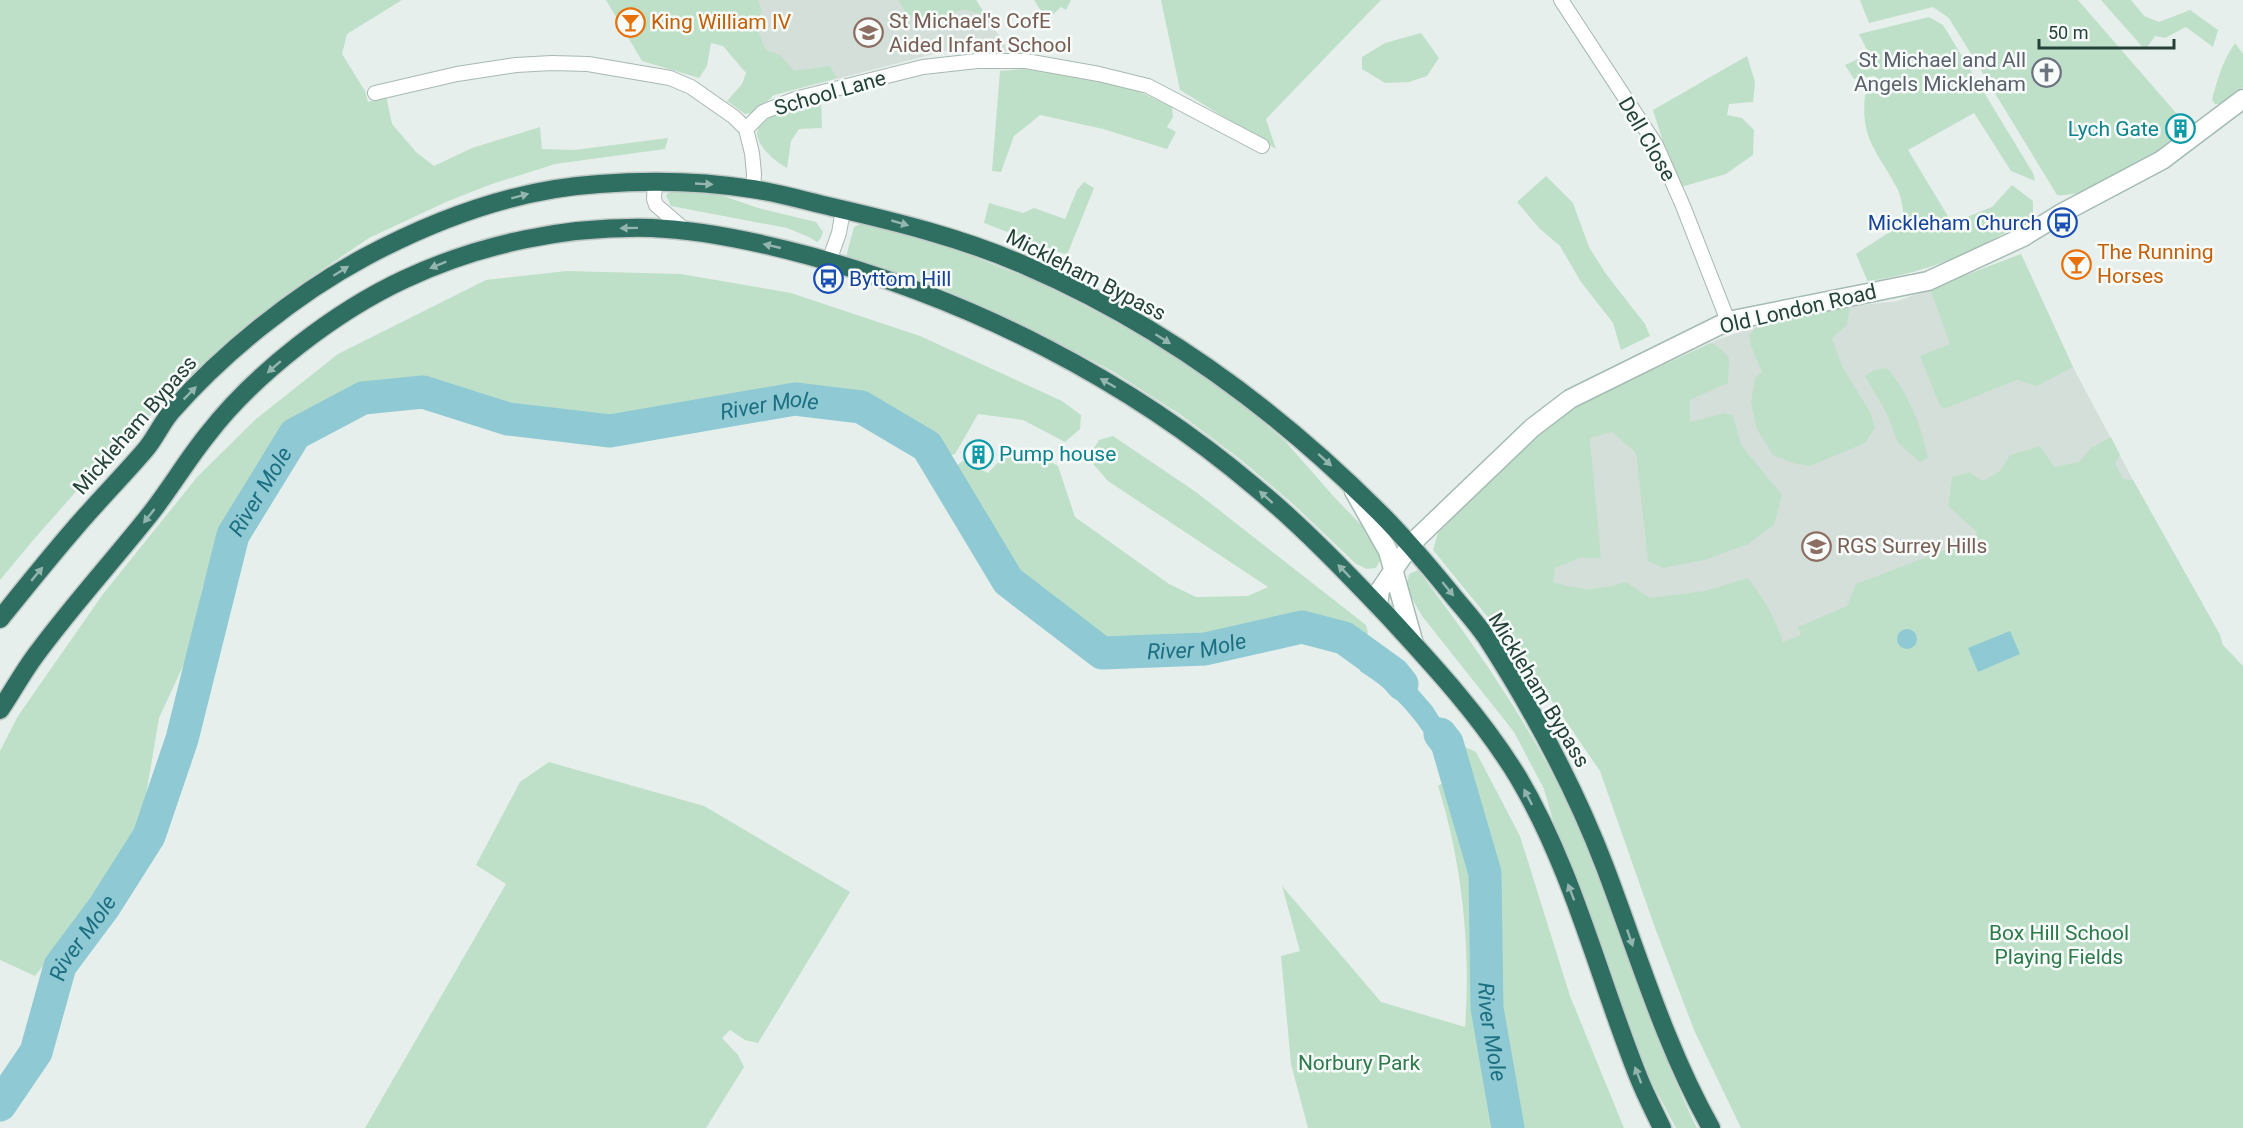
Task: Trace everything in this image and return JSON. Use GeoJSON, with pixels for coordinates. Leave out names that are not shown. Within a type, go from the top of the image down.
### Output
{"type":"FeatureCollection","features":[{"type":"Feature","properties":{"kind":"highway","name":"Mickleham Bypass"},"geometry":{"type":"LineString","coordinates":[[0,619],[75,528],[150,444],[168,415],[215,367],[272,318],[363,257],[471,211],[528,194],[595,184],[655,182],[753,189],[892,220],[960,240],[1025,265],[1136,322],[1189,356],[1248,396],[1302,438],[1411,544],[1483,633],[1557,757],[1604,863],[1636,955],[1691,1093],[1711,1128]]}},
{"type":"Feature","properties":{"kind":"highway"},"geometry":{"type":"LineString","coordinates":[[0,710],[37,653],[153,511],[209,432],[243,394],[260,379],[295,349],[350,308],[404,279],[453,259],[532,237],[597,229],[656,228],[730,237],[829,261],[923,293],[986,320],[1109,383],[1203,446],[1254,486],[1310,536],[1378,606],[1463,699],[1518,777],[1555,849],[1602,973],[1638,1078],[1662,1128]]}},
{"type":"Feature","properties":{"kind":"main road","name":"Old London Road"},"geometry":{"type":"LineString","coordinates":[[1378,606],[1380,590],[1411,544],[1532,428],[1570,399],[1728,321],[1928,281],[2023,237],[2062,213],[2162,160],[2243,99]]}},
{"type":"Feature","properties":{"kind":"main road"},"geometry":{"type":"LineString","coordinates":[[1349,482],[1388,551],[1414,645]]}},
{"type":"Feature","properties":{"kind":"street","name":"Dell Close"},"geometry":{"type":"LineString","coordinates":[[1561,0],[1656,145],[1683,206],[1728,321]]}},
{"type":"Feature","properties":{"kind":"street","name":"School Lane"},"geometry":{"type":"LineString","coordinates":[[746,129],[764,112],[795,99],[923,67],[977,61],[1026,61],[1099,74],[1148,86],[1262,146]]}},
{"type":"Feature","properties":{"kind":"street"},"geometry":{"type":"LineString","coordinates":[[375,93],[419,82],[516,64],[588,64],[670,78],[691,87],[734,117],[746,129],[752,153],[753,189]]}},
{"type":"Feature","properties":{"kind":"street"},"geometry":{"type":"LineString","coordinates":[[655,182],[656,205],[687,232]]}},
{"type":"Feature","properties":{"kind":"street"},"geometry":{"type":"LineString","coordinates":[[829,261],[843,210]]}},
{"type":"Feature","properties":{"kind":"shaded area","name":"St Michael's CofE Aided Infant School"},"geometry":{"type":"Polygon","coordinates":[[[756,0],[976,0],[1009,51],[953,49],[774,95],[729,16],[756,0]]]}},
{"type":"Feature","properties":{"kind":"shaded area","name":"RGS Surrey Hills"},"geometry":{"type":"Polygon","coordinates":[[[2021,254],[2073,367],[2220,635],[1925,809],[1606,588],[1568,588],[1485,558],[1438,533],[1539,432],[1571,408],[1719,339],[1758,326],[1850,306],[1898,301],[2021,254]]]}},
{"type":"Feature","properties":{"kind":"green space"},"geometry":{"type":"Polygon","coordinates":[[[0,0],[402,0],[347,34],[342,54],[365,91],[368,102],[386,96],[392,124],[416,152],[434,166],[472,148],[540,127],[542,149],[574,150],[668,138],[665,149],[555,164],[489,185],[446,202],[369,238],[310,278],[210,358],[103,461],[0,580],[0,0]]]}},
{"type":"Feature","properties":{"kind":"green space"},"geometry":{"type":"Polygon","coordinates":[[[606,0],[758,0],[762,11],[756,26],[766,50],[780,55],[794,71],[830,66],[837,78],[774,95],[756,112],[745,114],[727,101],[742,84],[746,73],[723,46],[711,43],[707,66],[699,78],[642,61],[606,0]]]}},
{"type":"Feature","properties":{"kind":"green space"},"geometry":{"type":"Polygon","coordinates":[[[898,0],[976,0],[986,16],[963,9],[928,24],[907,14],[898,0]]]}},
{"type":"Feature","properties":{"kind":"green space"},"geometry":{"type":"Polygon","coordinates":[[[1034,0],[1071,0],[1066,10],[1061,7],[1047,20],[1034,0]]]}},
{"type":"Feature","properties":{"kind":"green space"},"geometry":{"type":"Polygon","coordinates":[[[1161,0],[1381,0],[1266,119],[1276,149],[1180,90],[1161,0]]]}},
{"type":"Feature","properties":{"kind":"green space"},"geometry":{"type":"Polygon","coordinates":[[[1860,0],[2078,0],[2183,121],[2185,134],[2176,143],[2101,185],[2070,195],[2057,195],[1949,18],[1933,7],[1869,23],[1860,0]]]}},
{"type":"Feature","properties":{"kind":"green space"},"geometry":{"type":"Polygon","coordinates":[[[2101,0],[2131,0],[2144,16],[2159,22],[2190,10],[2218,30],[2213,47],[2186,27],[2165,38],[2155,36],[2145,50],[2101,0]]]}},
{"type":"Feature","properties":{"kind":"green space"},"geometry":{"type":"Polygon","coordinates":[[[1929,17],[1943,25],[2033,173],[2035,181],[2011,171],[1974,113],[1908,150],[1952,223],[1992,207],[2012,185],[2033,201],[2033,217],[1976,248],[1941,263],[1914,272],[1868,282],[1856,254],[1905,222],[1898,190],[1872,146],[1865,124],[1865,95],[1878,85],[1875,76],[1854,79],[1845,65],[1869,54],[1859,34],[1929,17]]]}},
{"type":"Feature","properties":{"kind":"green space"},"geometry":{"type":"Polygon","coordinates":[[[1421,33],[1439,58],[1427,76],[1409,82],[1385,83],[1362,69],[1362,57],[1385,43],[1421,33]]]}},
{"type":"Feature","properties":{"kind":"green space"},"geometry":{"type":"Polygon","coordinates":[[[2235,43],[2243,54],[2243,87],[2224,104],[2215,104],[2212,100],[2218,78],[2235,43]]]}},
{"type":"Feature","properties":{"kind":"green space"},"geometry":{"type":"Polygon","coordinates":[[[1747,56],[1755,82],[1753,102],[1729,104],[1727,115],[1742,118],[1754,130],[1753,155],[1726,174],[1681,187],[1653,110],[1747,56]]]}},
{"type":"Feature","properties":{"kind":"green space"},"geometry":{"type":"Polygon","coordinates":[[[1023,69],[1083,77],[1138,91],[1172,107],[1173,117],[1167,127],[1176,132],[1167,149],[1103,129],[1040,115],[1014,136],[1001,172],[992,171],[1000,71],[1023,69]]]}},
{"type":"Feature","properties":{"kind":"green space"},"geometry":{"type":"Polygon","coordinates":[[[821,100],[822,128],[799,129],[791,141],[787,168],[783,166],[768,154],[758,139],[760,124],[781,111],[821,100]]]}},
{"type":"Feature","properties":{"kind":"green space"},"geometry":{"type":"Polygon","coordinates":[[[1546,176],[1573,203],[1589,247],[1606,274],[1645,324],[1650,336],[1621,350],[1613,323],[1581,282],[1560,246],[1540,229],[1517,202],[1546,176]]]}},
{"type":"Feature","properties":{"kind":"green space"},"geometry":{"type":"Polygon","coordinates":[[[1084,182],[1094,188],[1067,255],[984,223],[989,203],[1023,213],[1034,208],[1065,219],[1077,190],[1084,182]]]}},
{"type":"Feature","properties":{"kind":"green space"},"geometry":{"type":"Polygon","coordinates":[[[673,190],[712,192],[758,208],[816,222],[823,232],[817,242],[787,228],[671,206],[666,195],[673,190]]]}},
{"type":"Feature","properties":{"kind":"green space"},"geometry":{"type":"Polygon","coordinates":[[[864,222],[949,247],[1036,281],[1183,360],[1245,406],[1285,441],[1374,538],[1381,559],[1376,568],[1367,569],[1356,564],[1294,505],[1241,460],[1181,415],[1112,371],[1033,330],[943,289],[846,257],[854,227],[864,222]]]}},
{"type":"Feature","properties":{"kind":"green space"},"geometry":{"type":"Polygon","coordinates":[[[2021,254],[2073,367],[2037,386],[2017,380],[1944,409],[1939,404],[1920,356],[1950,344],[1930,289],[2021,254]]]}},
{"type":"Feature","properties":{"kind":"green space"},"geometry":{"type":"Polygon","coordinates":[[[567,271],[681,274],[791,293],[920,336],[1062,401],[1081,415],[1080,429],[1065,442],[1023,420],[978,414],[955,454],[947,457],[929,433],[901,413],[861,399],[798,387],[745,394],[620,420],[518,409],[448,387],[404,382],[345,393],[296,422],[222,539],[202,589],[196,638],[159,718],[143,813],[101,892],[35,976],[0,960],[0,751],[18,716],[103,594],[198,476],[256,419],[338,354],[486,280],[567,271]]]}},
{"type":"Feature","properties":{"kind":"green space"},"geometry":{"type":"Polygon","coordinates":[[[1850,306],[1847,325],[1832,338],[1842,366],[1870,412],[1875,428],[1865,443],[1810,466],[1793,463],[1773,455],[1756,428],[1751,402],[1755,378],[1762,372],[1751,347],[1749,335],[1758,326],[1850,306]]]}},
{"type":"Feature","properties":{"kind":"green space","name":"Box Hill School Playing Fields"},"geometry":{"type":"Polygon","coordinates":[[[1711,343],[1719,347],[1729,358],[1728,383],[1690,400],[1690,422],[1725,413],[1733,416],[1741,445],[1782,495],[1774,525],[1748,544],[1704,560],[1663,568],[1648,561],[1636,453],[1612,432],[1590,438],[1601,558],[1580,558],[1555,568],[1553,582],[1571,587],[1589,588],[1607,587],[1626,582],[1650,598],[1705,591],[1748,578],[1768,608],[1783,642],[1801,635],[1798,627],[1847,606],[1856,584],[1974,539],[1977,532],[1948,506],[1952,477],[1969,472],[1983,481],[2000,471],[2010,455],[2040,446],[2054,467],[2079,462],[2091,448],[2111,437],[2120,455],[2115,463],[2123,479],[2133,480],[2220,635],[2223,645],[2243,666],[2243,1128],[1741,1128],[1694,1030],[1600,771],[1530,669],[1433,550],[1438,533],[1539,432],[1571,408],[1711,343]]]}},
{"type":"Feature","properties":{"kind":"green space"},"geometry":{"type":"Polygon","coordinates":[[[1887,368],[1908,399],[1918,422],[1928,458],[1920,462],[1898,443],[1887,414],[1865,376],[1874,370],[1887,368]]]}},
{"type":"Feature","properties":{"kind":"green space"},"geometry":{"type":"Polygon","coordinates":[[[1113,436],[1196,492],[1366,625],[1368,633],[1364,640],[1313,614],[1180,637],[1106,637],[1014,569],[952,469],[963,461],[988,473],[1004,456],[1032,451],[1058,466],[1075,517],[1169,584],[1196,597],[1248,596],[1268,587],[1108,481],[1088,458],[1099,440],[1113,436]]]}},
{"type":"Feature","properties":{"kind":"green space"},"geometry":{"type":"Polygon","coordinates":[[[1418,570],[1464,632],[1508,698],[1549,766],[1582,836],[1665,1056],[1697,1128],[1676,1128],[1650,1079],[1560,845],[1544,789],[1514,732],[1422,616],[1406,588],[1409,574],[1418,570]]]}},
{"type":"Feature","properties":{"kind":"green space","name":"Norbury Park"},"geometry":{"type":"Polygon","coordinates":[[[1463,746],[1476,752],[1520,836],[1570,996],[1624,1128],[1308,1128],[1291,1064],[1281,956],[1300,951],[1282,886],[1381,1002],[1465,1027],[1467,966],[1463,905],[1453,844],[1438,786],[1462,771],[1463,746]]]}},
{"type":"Feature","properties":{"kind":"green space"},"geometry":{"type":"Polygon","coordinates":[[[549,762],[704,806],[850,892],[758,1043],[745,1040],[730,1030],[722,1038],[738,1055],[744,1067],[706,1128],[365,1128],[506,884],[476,865],[520,782],[549,762]]]}},
{"type":"Feature","properties":{"kind":"water"},"geometry":{"type":"Polygon","coordinates":[[[1907,629],[1914,632],[1917,639],[1914,646],[1907,649],[1900,646],[1897,639],[1900,632],[1907,629]]]}},
{"type":"Feature","properties":{"kind":"water"},"geometry":{"type":"Polygon","coordinates":[[[2010,631],[2020,654],[1978,672],[1968,648],[2010,631]]]}},
{"type":"Feature","properties":{"kind":"water"},"geometry":{"type":"Polygon","coordinates":[[[1375,644],[1432,706],[1462,753],[1462,771],[1448,779],[1433,747],[1413,718],[1388,692],[1360,671],[1375,644]]]}},
{"type":"Feature","properties":{"kind":"waterway","name":"River Mole"},"geometry":{"type":"LineString","coordinates":[[0,1105],[36,1052],[60,966],[104,907],[149,836],[182,739],[233,535],[295,434],[363,398],[423,392],[508,419],[610,431],[795,399],[861,407],[927,446],[1008,581],[1102,653],[1205,649],[1302,627],[1344,638],[1394,674],[1402,684]]}},
{"type":"Feature","properties":{"kind":"waterway","name":"River Mole"},"geometry":{"type":"LineString","coordinates":[[1440,734],[1447,743],[1485,873],[1487,1008],[1508,1128]]}},
{"type":"Feature","properties":{"kind":"place","name":"King William IV"},"geometry":{"type":"Point","coordinates":[630,22]}},
{"type":"Feature","properties":{"kind":"place","name":"St Michael's CofE Aided Infant School"},"geometry":{"type":"Point","coordinates":[868,33]}},
{"type":"Feature","properties":{"kind":"place","name":"St Michael and All Angels Mickleham"},"geometry":{"type":"Point","coordinates":[2047,72]}},
{"type":"Feature","properties":{"kind":"place","name":"Lych Gate"},"geometry":{"type":"Point","coordinates":[2180,129]}},
{"type":"Feature","properties":{"kind":"place","name":"Mickleham Church"},"geometry":{"type":"Point","coordinates":[2063,223]}},
{"type":"Feature","properties":{"kind":"place","name":"The Running Horses"},"geometry":{"type":"Point","coordinates":[2076,264]}},
{"type":"Feature","properties":{"kind":"place","name":"Byttom Hill"},"geometry":{"type":"Point","coordinates":[828,279]}},
{"type":"Feature","properties":{"kind":"place","name":"Pump house"},"geometry":{"type":"Point","coordinates":[978,454]}},
{"type":"Feature","properties":{"kind":"place","name":"RGS Surrey Hills"},"geometry":{"type":"Point","coordinates":[1816,546]}}]}
